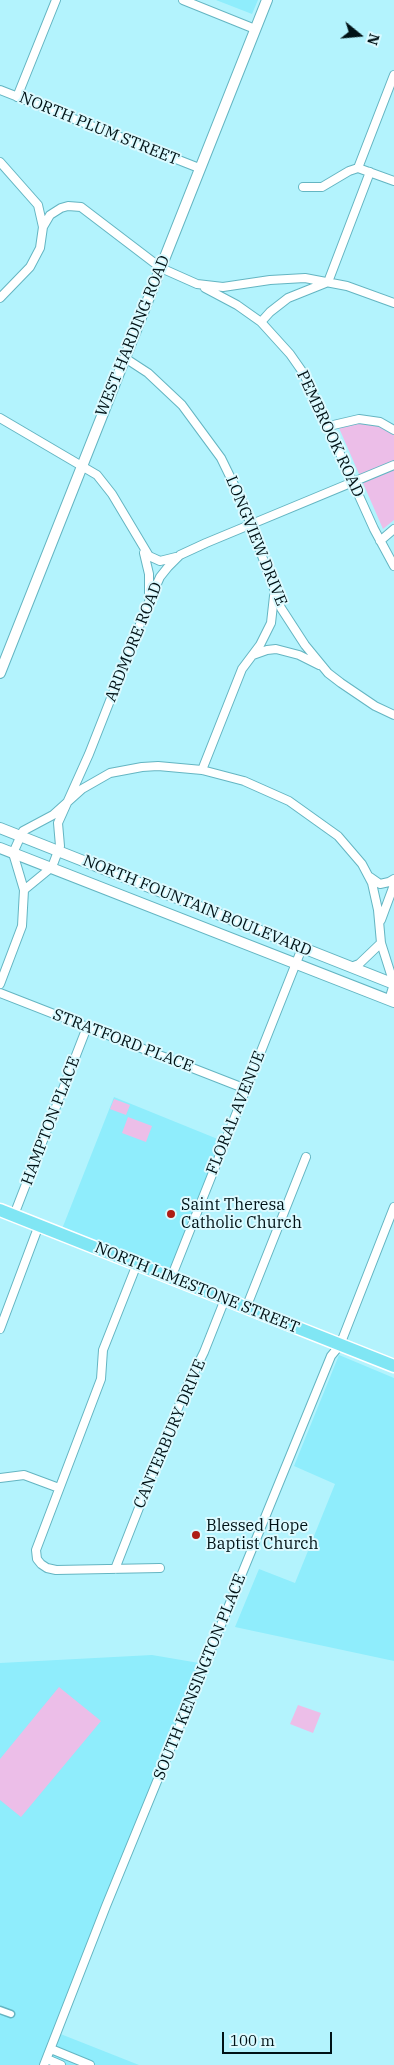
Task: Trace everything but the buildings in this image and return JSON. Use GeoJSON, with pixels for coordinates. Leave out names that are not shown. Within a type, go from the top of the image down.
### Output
{"type":"FeatureCollection","features":[{"type":"Feature","properties":{"kind":"main road","name":"NORTH LIMESTONE STREET"},"geometry":{"type":"LineString","coordinates":[[0,1210],[394,1366]]}},
{"type":"Feature","properties":{"kind":"street"},"geometry":{"type":"LineString","coordinates":[[17,97],[56,0]]}},
{"type":"Feature","properties":{"kind":"street"},"geometry":{"type":"LineString","coordinates":[[183,0],[255,29]]}},
{"type":"Feature","properties":{"kind":"street","name":"WEST HARDING ROAD"},"geometry":{"type":"LineString","coordinates":[[0,673],[267,0]]}},
{"type":"Feature","properties":{"kind":"street"},"geometry":{"type":"LineString","coordinates":[[358,168],[394,75]]}},
{"type":"Feature","properties":{"kind":"street","name":"NORTH PLUM STREET"},"geometry":{"type":"LineString","coordinates":[[0,90],[199,168]]}},
{"type":"Feature","properties":{"kind":"street"},"geometry":{"type":"LineString","coordinates":[[0,162],[38,205],[43,227],[40,248],[30,267],[0,298]]}},
{"type":"Feature","properties":{"kind":"street"},"geometry":{"type":"LineString","coordinates":[[303,187],[322,188],[349,171],[358,168],[394,181]]}},
{"type":"Feature","properties":{"kind":"street"},"geometry":{"type":"LineString","coordinates":[[261,322],[288,298],[328,282],[370,172]]}},
{"type":"Feature","properties":{"kind":"street"},"geometry":{"type":"LineString","coordinates":[[43,227],[50,215],[61,208],[68,206],[81,207],[160,268],[197,284],[224,287],[289,278],[328,282],[367,292],[394,303]]}},
{"type":"Feature","properties":{"kind":"street","name":"PEMBROOK ROAD"},"geometry":{"type":"LineString","coordinates":[[197,284],[237,305],[261,322],[290,354],[304,374],[380,541],[394,566]]}},
{"type":"Feature","properties":{"kind":"street","name":"LONGVIEW DRIVE"},"geometry":{"type":"LineString","coordinates":[[125,358],[164,387],[196,421],[228,472],[251,525],[273,588],[291,625],[323,668],[359,696],[394,715]]}},
{"type":"Feature","properties":{"kind":"street"},"geometry":{"type":"LineString","coordinates":[[0,418],[82,465],[103,481],[149,556],[160,561],[180,555]]}},
{"type":"Feature","properties":{"kind":"street"},"geometry":{"type":"LineString","coordinates":[[329,426],[359,418],[380,422],[394,430]]}},
{"type":"Feature","properties":{"kind":"street","name":"ARDMORE ROAD"},"geometry":{"type":"LineString","coordinates":[[52,867],[59,851],[58,823],[89,754],[160,577],[180,555],[394,465]]}},
{"type":"Feature","properties":{"kind":"street"},"geometry":{"type":"LineString","coordinates":[[380,541],[394,529]]}},
{"type":"Feature","properties":{"kind":"street"},"geometry":{"type":"LineString","coordinates":[[143,549],[149,574],[148,604]]}},
{"type":"Feature","properties":{"kind":"street"},"geometry":{"type":"LineString","coordinates":[[202,770],[236,682],[250,656],[260,645],[271,623],[274,604],[273,588]]}},
{"type":"Feature","properties":{"kind":"street"},"geometry":{"type":"LineString","coordinates":[[250,656],[259,652],[276,649],[299,655],[323,668]]}},
{"type":"Feature","properties":{"kind":"street"},"geometry":{"type":"LineString","coordinates":[[0,984],[22,926],[24,890],[13,853],[23,831],[38,824],[67,803],[82,789],[110,773],[158,766],[202,770],[244,781],[271,792],[306,811],[338,836],[352,850],[369,876],[375,894],[381,943],[394,984],[392,1001]]}},
{"type":"Feature","properties":{"kind":"street","name":"NORTH FOUNTAIN BOULEVARD"},"geometry":{"type":"LineString","coordinates":[[0,828],[394,984]]}},
{"type":"Feature","properties":{"kind":"street","name":"NORTH FOUNTAIN BOULEVARD"},"geometry":{"type":"LineString","coordinates":[[0,848],[52,867],[295,965],[392,1001]]}},
{"type":"Feature","properties":{"kind":"street"},"geometry":{"type":"LineString","coordinates":[[24,890],[52,867]]}},
{"type":"Feature","properties":{"kind":"street"},"geometry":{"type":"LineString","coordinates":[[369,876],[380,884],[394,879]]}},
{"type":"Feature","properties":{"kind":"street"},"geometry":{"type":"LineString","coordinates":[[379,924],[394,885]]}},
{"type":"Feature","properties":{"kind":"street"},"geometry":{"type":"LineString","coordinates":[[351,967],[359,964],[381,943]]}},
{"type":"Feature","properties":{"kind":"street","name":"FLORAL AVENUE"},"geometry":{"type":"LineString","coordinates":[[171,1278],[302,948]]}},
{"type":"Feature","properties":{"kind":"street","name":"STRATFORD PLACE"},"geometry":{"type":"LineString","coordinates":[[0,993],[246,1089]]}},
{"type":"Feature","properties":{"kind":"street","name":"HAMPTON PLACE"},"geometry":{"type":"LineString","coordinates":[[14,1215],[87,1027]]}},
{"type":"Feature","properties":{"kind":"street"},"geometry":{"type":"LineString","coordinates":[[246,1308],[306,1157]]}},
{"type":"Feature","properties":{"kind":"street","name":"SOUTH KENSINGTON PLACE"},"geometry":{"type":"LineString","coordinates":[[46,2062],[110,1897],[324,1372],[331,1356],[340,1345],[394,1207]]}},
{"type":"Feature","properties":{"kind":"street"},"geometry":{"type":"LineString","coordinates":[[0,1329],[39,1225]]}},
{"type":"Feature","properties":{"kind":"street"},"geometry":{"type":"LineString","coordinates":[[137,1264],[103,1350],[101,1378],[36,1550],[37,1558],[47,1568],[56,1570],[160,1568]]}},
{"type":"Feature","properties":{"kind":"street","name":"CANTERBURY DRIVE"},"geometry":{"type":"LineString","coordinates":[[115,1569],[184,1394],[204,1352],[225,1299]]}},
{"type":"Feature","properties":{"kind":"street"},"geometry":{"type":"LineString","coordinates":[[0,1478],[24,1475],[59,1488]]}},
{"type":"Feature","properties":{"kind":"street"},"geometry":{"type":"LineString","coordinates":[[0,2010],[11,2014]]}},
{"type":"Feature","properties":{"kind":"street"},"geometry":{"type":"LineString","coordinates":[[51,2049],[90,2065]]}},
{"type":"Feature","properties":{"kind":"street"},"geometry":{"type":"LineString","coordinates":[[46,2062],[61,2065]]}},
{"type":"Feature","properties":{"kind":"shaded area"},"geometry":{"type":"Polygon","coordinates":[[[216,0],[258,0],[252,14],[216,0]]]}},
{"type":"Feature","properties":{"kind":"shaded area"},"geometry":{"type":"Polygon","coordinates":[[[368,422],[386,427],[394,434],[394,520],[383,529],[339,428],[345,424],[368,422]]]}},
{"type":"Feature","properties":{"kind":"shaded area"},"geometry":{"type":"Polygon","coordinates":[[[114,1097],[225,1142],[171,1278],[60,1234],[114,1097]]]}},
{"type":"Feature","properties":{"kind":"shaded area"},"geometry":{"type":"Polygon","coordinates":[[[114,1099],[130,1105],[126,1115],[110,1109],[114,1099]]]}},
{"type":"Feature","properties":{"kind":"shaded area"},"geometry":{"type":"Polygon","coordinates":[[[128,1117],[152,1126],[146,1142],[122,1133],[128,1117]]]}},
{"type":"Feature","properties":{"kind":"shaded area"},"geometry":{"type":"Polygon","coordinates":[[[339,1355],[394,1378],[394,1661],[235,1627],[259,1569],[295,1583],[335,1484],[294,1466],[339,1355]]]}},
{"type":"Feature","properties":{"kind":"shaded area"},"geometry":{"type":"Polygon","coordinates":[[[152,1655],[205,1664],[58,2033],[139,2065],[0,2065],[0,1663],[152,1655]]]}},
{"type":"Feature","properties":{"kind":"shaded area"},"geometry":{"type":"Polygon","coordinates":[[[59,1687],[101,1721],[21,1817],[0,1800],[0,1759],[59,1687]]]}},
{"type":"Feature","properties":{"kind":"shaded area"},"geometry":{"type":"Polygon","coordinates":[[[298,1705],[321,1713],[313,1733],[290,1724],[298,1705]]]}},
{"type":"Feature","properties":{"kind":"place","name":"Saint Theresa Catholic Church"},"geometry":{"type":"Point","coordinates":[171,1214]}},
{"type":"Feature","properties":{"kind":"place","name":"Blessed Hope Baptist Church"},"geometry":{"type":"Point","coordinates":[196,1535]}}]}
